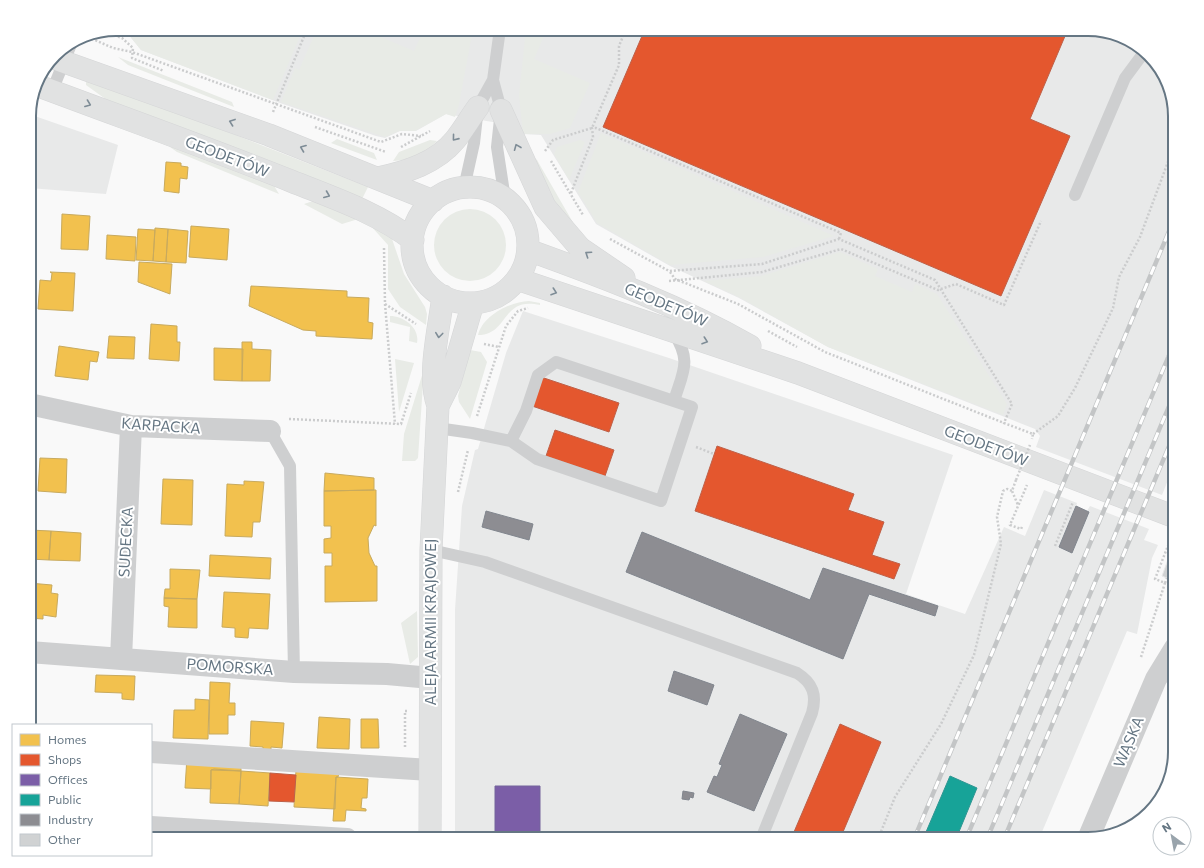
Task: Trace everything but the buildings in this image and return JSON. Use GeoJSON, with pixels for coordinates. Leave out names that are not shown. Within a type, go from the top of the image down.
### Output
{"type":"FeatureCollection","features":[{"type":"Feature","properties":{"kind":"main road"},"geometry":{"type":"LineString","coordinates":[[65,55],[433,201]]}},
{"type":"Feature","properties":{"kind":"main road","name":"GEODETÓW"},"geometry":{"type":"LineString","coordinates":[[44,88],[366,211],[402,231],[413,240]]}},
{"type":"Feature","properties":{"kind":"main road"},"geometry":{"type":"LineString","coordinates":[[378,178],[398,174],[432,160],[459,134],[478,107]]}},
{"type":"Feature","properties":{"kind":"main road"},"geometry":{"type":"LineString","coordinates":[[501,110],[544,207],[580,248],[655,299]]}},
{"type":"Feature","properties":{"kind":"main road"},"geometry":{"type":"LineString","coordinates":[[464,188],[486,190],[505,199],[516,209],[523,222],[527,236],[528,250],[525,265],[518,279],[510,287],[498,296],[473,303],[457,302],[443,296],[428,284],[414,259],[413,240],[419,218],[433,201],[453,190],[464,188]]}},
{"type":"Feature","properties":{"kind":"main road","name":"GEODETÓW"},"geometry":{"type":"LineString","coordinates":[[528,250],[655,299],[716,327],[798,373]]}},
{"type":"Feature","properties":{"kind":"main road","name":"GEODETÓW"},"geometry":{"type":"LineString","coordinates":[[518,279],[798,373],[1168,524]]}},
{"type":"Feature","properties":{"kind":"main road","name":"ALEJA ARMII KRAJOWEJ"},"geometry":{"type":"LineString","coordinates":[[430,832],[431,550],[438,406],[434,394],[432,378],[439,336],[443,296]]}},
{"type":"Feature","properties":{"kind":"main road","name":"ALEJA ARMII KRAJOWEJ"},"geometry":{"type":"LineString","coordinates":[[438,406],[450,382],[473,303]]}},
{"type":"Feature","properties":{"kind":"street","name":"KARPACKA"},"geometry":{"type":"LineString","coordinates":[[36,406],[131,426],[270,431]]}},
{"type":"Feature","properties":{"kind":"street","name":"SUDECKA"},"geometry":{"type":"LineString","coordinates":[[121,658],[131,426]]}},
{"type":"Feature","properties":{"kind":"street","name":"POMORSKA"},"geometry":{"type":"LineString","coordinates":[[36,652],[294,672],[387,674],[431,678]]}},
{"type":"Feature","properties":{"kind":"street","name":"WĄSKA"},"geometry":{"type":"LineString","coordinates":[[1091,832],[1156,679],[1168,659]]}},
{"type":"Feature","properties":{"kind":"street"},"geometry":{"type":"LineString","coordinates":[[152,752],[430,770]]}},
{"type":"Feature","properties":{"kind":"street"},"geometry":{"type":"LineString","coordinates":[[152,827],[233,832]]}},
{"type":"Feature","properties":{"kind":"lane"},"geometry":{"type":"LineString","coordinates":[[464,188],[474,143],[478,107],[493,80],[499,36]]}},
{"type":"Feature","properties":{"kind":"lane"},"geometry":{"type":"LineString","coordinates":[[1075,194],[1124,78],[1141,56]]}},
{"type":"Feature","properties":{"kind":"lane"},"geometry":{"type":"LineString","coordinates":[[44,88],[61,57]]}},
{"type":"Feature","properties":{"kind":"lane"},"geometry":{"type":"LineString","coordinates":[[493,80],[501,110],[497,147],[505,199]]}},
{"type":"Feature","properties":{"kind":"lane"},"geometry":{"type":"LineString","coordinates":[[672,330],[683,347],[686,357],[674,401]]}},
{"type":"Feature","properties":{"kind":"lane"},"geometry":{"type":"LineString","coordinates":[[437,428],[472,432],[511,441],[537,459],[661,501],[692,407],[556,362],[538,375],[526,410],[511,441]]}},
{"type":"Feature","properties":{"kind":"lane"},"geometry":{"type":"LineString","coordinates":[[270,431],[290,466],[294,672]]}},
{"type":"Feature","properties":{"kind":"lane"},"geometry":{"type":"LineString","coordinates":[[431,550],[485,562],[797,673],[805,678],[814,690],[815,702],[812,713],[764,832]]}},
{"type":"Feature","properties":{"kind":"path"},"geometry":{"type":"LineString","coordinates":[[117,36],[122,38],[133,48],[132,58],[167,73]]}},
{"type":"Feature","properties":{"kind":"path"},"geometry":{"type":"LineString","coordinates":[[272,112],[304,36]]}},
{"type":"Feature","properties":{"kind":"path"},"geometry":{"type":"LineString","coordinates":[[571,193],[593,137],[592,128],[619,65],[619,46],[623,36]]}},
{"type":"Feature","properties":{"kind":"path"},"geometry":{"type":"LineString","coordinates":[[94,39],[113,48],[132,52],[275,105],[381,142],[402,134],[421,136],[459,134]]}},
{"type":"Feature","properties":{"kind":"path"},"geometry":{"type":"LineString","coordinates":[[266,109],[280,114]]}},
{"type":"Feature","properties":{"kind":"path"},"geometry":{"type":"LineString","coordinates":[[394,150],[442,124],[459,134]]}},
{"type":"Feature","properties":{"kind":"path"},"geometry":{"type":"LineString","coordinates":[[308,125],[387,153]]}},
{"type":"Feature","properties":{"kind":"path"},"geometry":{"type":"LineString","coordinates":[[516,143],[540,158],[553,140],[596,128],[841,233],[839,239]]}},
{"type":"Feature","properties":{"kind":"path"},"geometry":{"type":"LineString","coordinates":[[516,143],[538,140],[585,217]]}},
{"type":"Feature","properties":{"kind":"path"},"geometry":{"type":"LineString","coordinates":[[1018,506],[1012,491],[1033,434],[1058,416],[1076,388],[1113,308],[1119,277],[1140,237],[1168,162]]}},
{"type":"Feature","properties":{"kind":"path"},"geometry":{"type":"LineString","coordinates":[[667,281],[675,279],[762,272],[841,248],[938,290],[956,284],[1004,305],[1041,221]]}},
{"type":"Feature","properties":{"kind":"path"},"geometry":{"type":"LineString","coordinates":[[610,238],[669,271],[675,279],[738,304],[825,352],[1033,434]]}},
{"type":"Feature","properties":{"kind":"path"},"geometry":{"type":"LineString","coordinates":[[669,271],[762,264],[839,239],[935,280],[1012,404],[1004,423]]}},
{"type":"Feature","properties":{"kind":"path"},"geometry":{"type":"LineString","coordinates":[[381,242],[384,248],[385,304],[395,424]]}},
{"type":"Feature","properties":{"kind":"path"},"geometry":{"type":"LineString","coordinates":[[385,304],[425,330],[425,334],[439,336]]}},
{"type":"Feature","properties":{"kind":"path"},"geometry":{"type":"LineString","coordinates":[[457,496],[472,432],[499,347],[506,326],[518,311]]}},
{"type":"Feature","properties":{"kind":"path"},"geometry":{"type":"LineString","coordinates":[[463,340],[499,347]]}},
{"type":"Feature","properties":{"kind":"path"},"geometry":{"type":"LineString","coordinates":[[1022,527],[1021,529],[1010,525],[1029,480]]}},
{"type":"Feature","properties":{"kind":"path"},"geometry":{"type":"LineString","coordinates":[[881,832],[895,797],[941,724],[974,655],[1002,544],[997,517],[1003,490],[1007,489],[1012,491]]}},
{"type":"Feature","properties":{"kind":"path"},"geometry":{"type":"LineString","coordinates":[[1055,546],[1075,498]]}},
{"type":"Feature","properties":{"kind":"path"},"geometry":{"type":"LineString","coordinates":[[1165,583],[1155,579],[1168,543]]}},
{"type":"Feature","properties":{"kind":"path"},"geometry":{"type":"LineString","coordinates":[[1139,663],[1167,578]]}},
{"type":"Feature","properties":{"kind":"shaded area"},"geometry":{"type":"Polygon","coordinates":[[[130,36],[1088,36],[1114,40],[1124,44],[1137,52],[1155,71],[1164,90],[1168,110],[1168,480],[1162,495],[1036,447],[1040,436],[1035,429],[828,347],[739,298],[670,266],[596,224],[541,135],[523,134],[521,127],[446,114],[416,131],[400,131],[385,138],[280,103],[141,50],[130,36]]]}},
{"type":"Feature","properties":{"kind":"shaded area"},"geometry":{"type":"Polygon","coordinates":[[[130,36],[300,36],[273,100],[141,50],[130,36]]]}},
{"type":"Feature","properties":{"kind":"shaded area"},"geometry":{"type":"Polygon","coordinates":[[[314,36],[379,36],[414,51],[421,36],[472,36],[459,104],[455,117],[446,114],[415,131],[399,131],[385,137],[281,102],[295,68],[299,70],[314,36]]]}},
{"type":"Feature","properties":{"kind":"shaded area"},"geometry":{"type":"Polygon","coordinates":[[[525,36],[544,36],[534,59],[590,83],[570,128],[550,134],[523,134],[519,95],[525,36]]]}},
{"type":"Feature","properties":{"kind":"shaded area"},"geometry":{"type":"Polygon","coordinates":[[[118,57],[232,102],[234,107],[128,65],[118,57]]]}},
{"type":"Feature","properties":{"kind":"shaded area"},"geometry":{"type":"Polygon","coordinates":[[[93,79],[368,187],[362,199],[111,103],[86,85],[86,80],[93,79]]]}},
{"type":"Feature","properties":{"kind":"shaded area"},"geometry":{"type":"Polygon","coordinates":[[[36,116],[118,145],[106,194],[36,189],[36,116]]]}},
{"type":"Feature","properties":{"kind":"shaded area"},"geometry":{"type":"Polygon","coordinates":[[[601,133],[834,236],[763,257],[670,265],[597,223],[578,192],[601,133]]]}},
{"type":"Feature","properties":{"kind":"shaded area"},"geometry":{"type":"Polygon","coordinates":[[[337,139],[374,153],[377,160],[331,143],[337,139]]]}},
{"type":"Feature","properties":{"kind":"shaded area"},"geometry":{"type":"Polygon","coordinates":[[[430,140],[437,141],[423,153],[411,158],[393,161],[399,152],[430,140]]]}},
{"type":"Feature","properties":{"kind":"shaded area"},"geometry":{"type":"Polygon","coordinates":[[[580,140],[585,142],[569,180],[554,154],[557,147],[580,140]]]}},
{"type":"Feature","properties":{"kind":"shaded area"},"geometry":{"type":"Polygon","coordinates":[[[169,145],[273,184],[279,194],[177,152],[169,145]]]}},
{"type":"Feature","properties":{"kind":"shaded area"},"geometry":{"type":"Polygon","coordinates":[[[535,158],[537,160],[575,226],[559,211],[535,158]]]}},
{"type":"Feature","properties":{"kind":"shaded area"},"geometry":{"type":"Polygon","coordinates":[[[313,201],[356,217],[355,220],[342,224],[304,204],[313,201]]]}},
{"type":"Feature","properties":{"kind":"shaded area"},"geometry":{"type":"Polygon","coordinates":[[[470,209],[490,215],[500,225],[506,245],[500,265],[490,275],[470,281],[450,275],[440,265],[434,245],[440,225],[450,215],[470,209]]]}},
{"type":"Feature","properties":{"kind":"shaded area"},"geometry":{"type":"Polygon","coordinates":[[[370,225],[387,233],[392,239],[404,274],[425,307],[427,314],[426,325],[400,307],[388,289],[388,245],[370,225]]]}},
{"type":"Feature","properties":{"kind":"shaded area"},"geometry":{"type":"Polygon","coordinates":[[[840,252],[878,269],[875,276],[912,292],[915,284],[937,294],[1007,404],[1003,415],[828,347],[739,297],[704,281],[761,276],[840,252]]]}},
{"type":"Feature","properties":{"kind":"shaded area"},"geometry":{"type":"Polygon","coordinates":[[[529,301],[540,303],[540,305],[527,304],[518,306],[511,311],[495,329],[488,333],[478,335],[485,321],[498,311],[514,304],[529,301]]]}},
{"type":"Feature","properties":{"kind":"shaded area"},"geometry":{"type":"Polygon","coordinates":[[[523,311],[669,358],[953,455],[906,594],[965,614],[1004,527],[1025,536],[1044,490],[1077,503],[1076,506],[1087,511],[1090,506],[1149,529],[1144,540],[1158,545],[1152,558],[1137,634],[1127,631],[1042,832],[455,832],[455,610],[462,506],[475,450],[478,449],[506,353],[523,311]]]}},
{"type":"Feature","properties":{"kind":"shaded area"},"geometry":{"type":"Polygon","coordinates":[[[390,316],[401,318],[410,324],[416,332],[417,343],[409,341],[410,327],[390,322],[390,316]]]}},
{"type":"Feature","properties":{"kind":"shaded area"},"geometry":{"type":"Polygon","coordinates":[[[470,350],[481,352],[487,362],[470,419],[459,402],[458,396],[470,350]]]}},
{"type":"Feature","properties":{"kind":"shaded area"},"geometry":{"type":"Polygon","coordinates":[[[395,359],[414,363],[399,412],[395,359]]]}},
{"type":"Feature","properties":{"kind":"shaded area"},"geometry":{"type":"Polygon","coordinates":[[[424,369],[418,458],[415,461],[402,461],[404,434],[424,369]]]}},
{"type":"Feature","properties":{"kind":"shaded area"},"geometry":{"type":"Polygon","coordinates":[[[417,611],[418,657],[410,664],[401,623],[417,611]]]}},
{"type":"Feature","properties":{"kind":"railway"},"geometry":{"type":"LineString","coordinates":[[917,832],[1168,234]]}},
{"type":"Feature","properties":{"kind":"railway"},"geometry":{"type":"LineString","coordinates":[[969,832],[1168,358]]}},
{"type":"Feature","properties":{"kind":"railway"},"geometry":{"type":"LineString","coordinates":[[990,832],[1168,409]]}},
{"type":"Feature","properties":{"kind":"railway"},"geometry":{"type":"LineString","coordinates":[[1007,832],[1168,449]]}}]}
